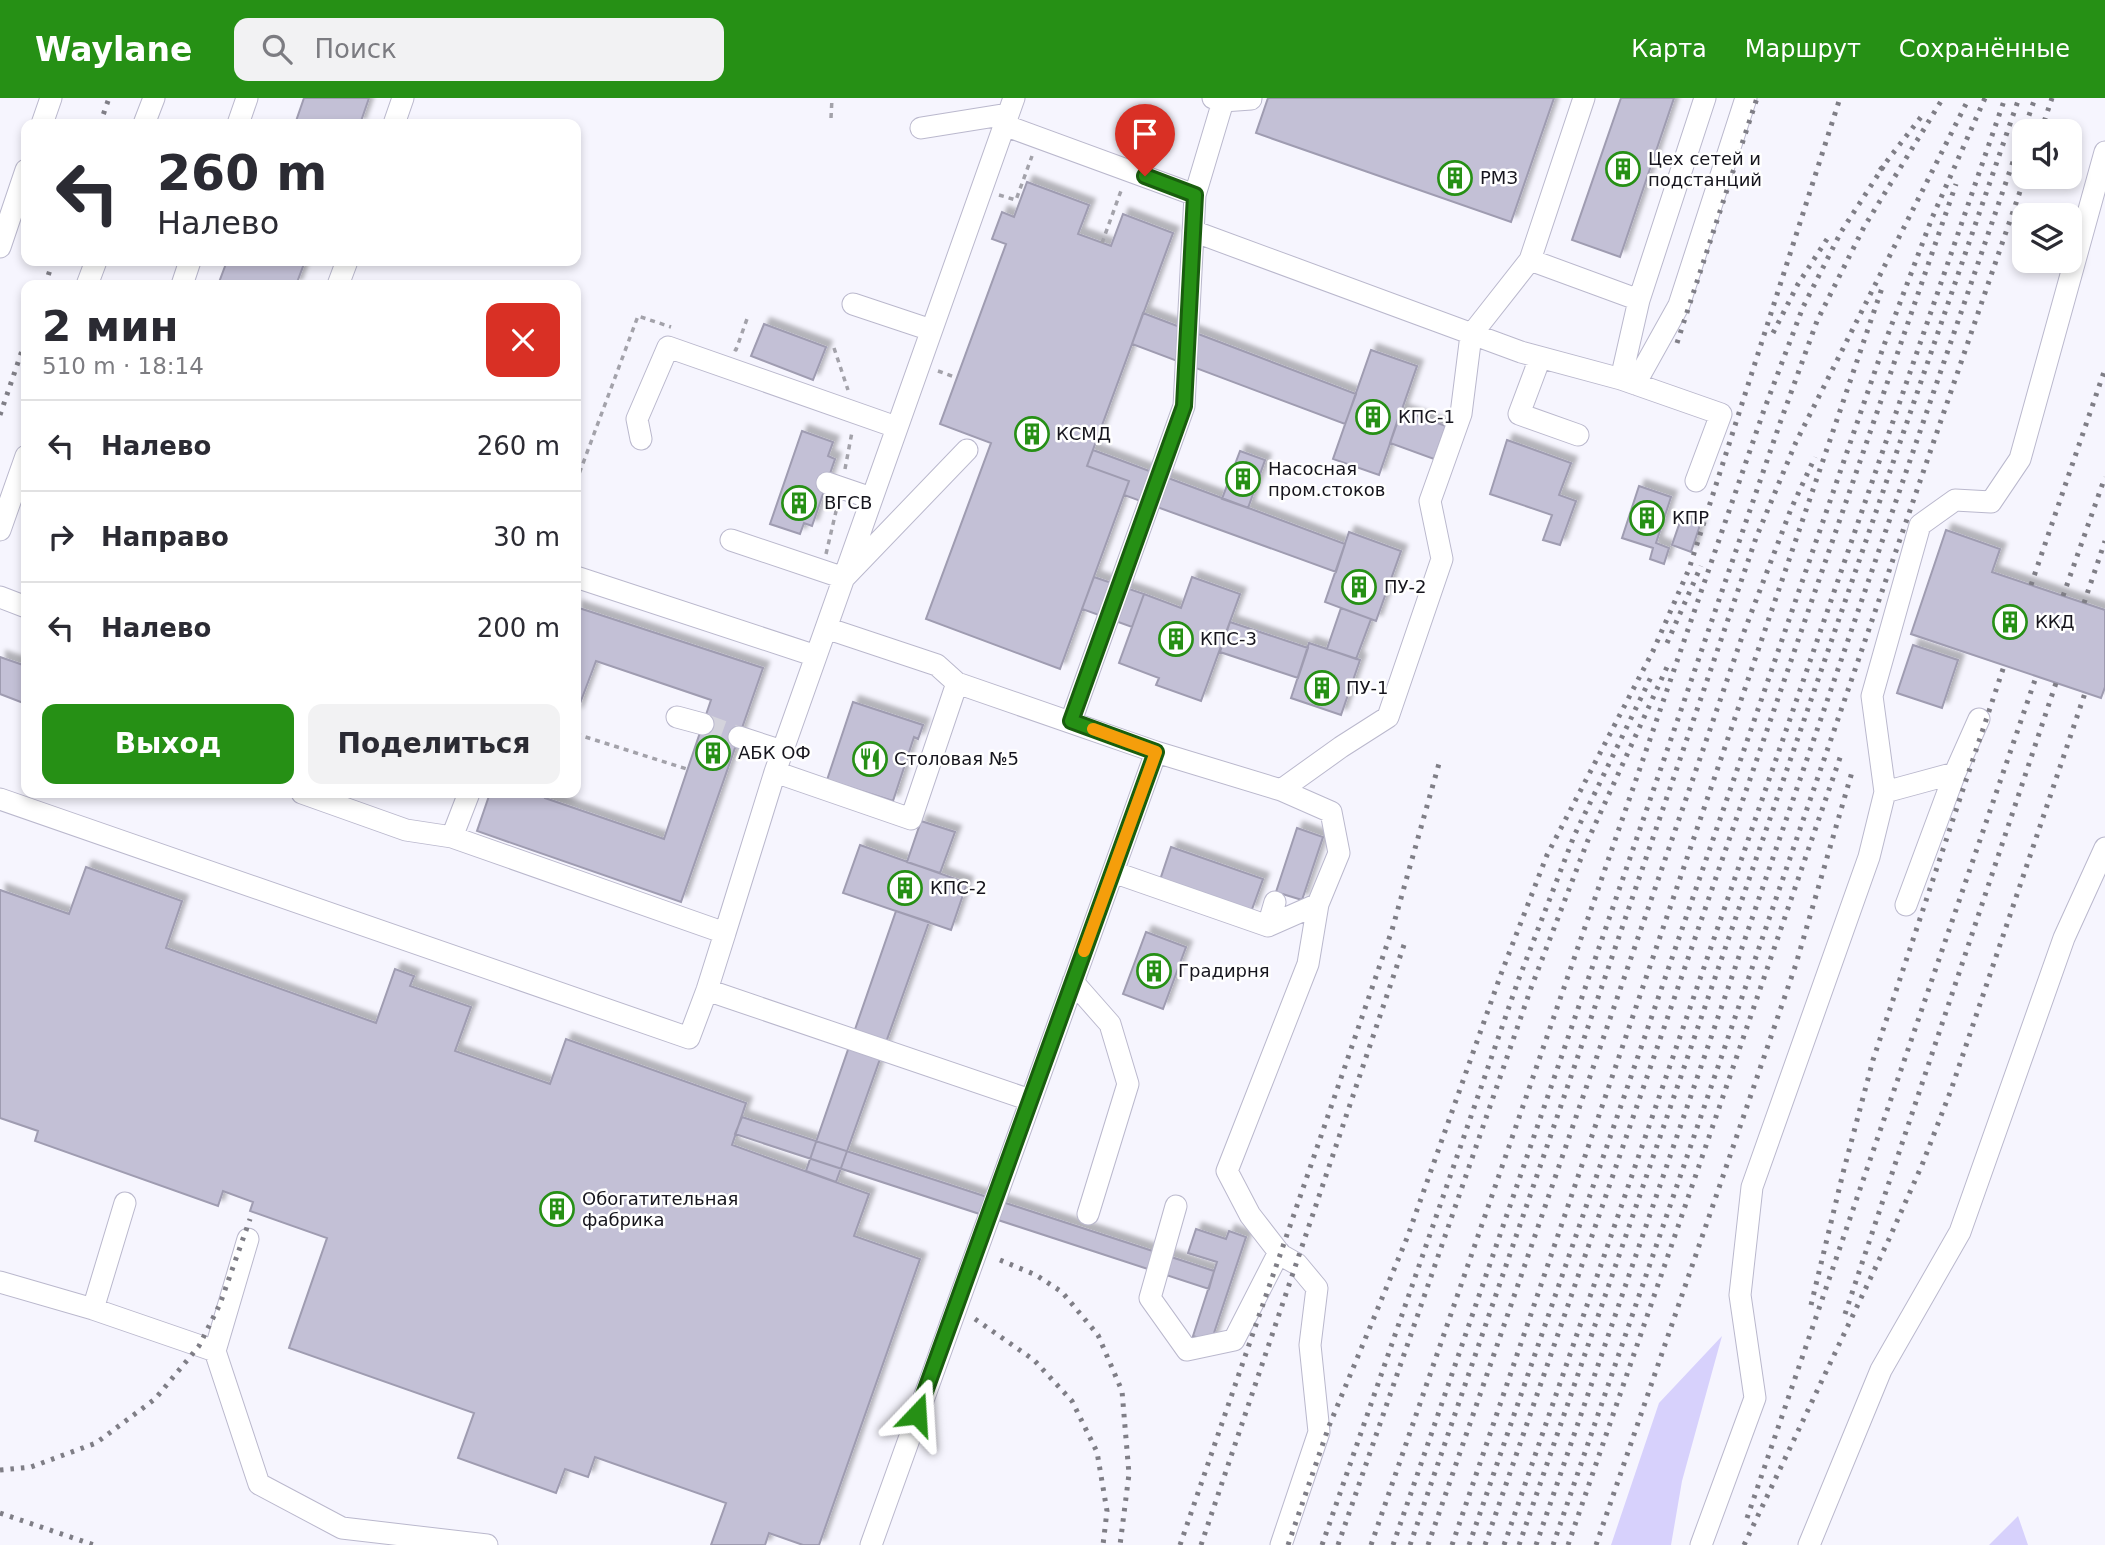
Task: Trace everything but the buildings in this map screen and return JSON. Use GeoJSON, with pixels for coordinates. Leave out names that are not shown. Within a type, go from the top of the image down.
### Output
{"type":"FeatureCollection","features":[{"type":"Feature","properties":{"kind":"lane"},"geometry":{"type":"LineString","coordinates":[[44,119],[51,98]]}},
{"type":"Feature","properties":{"kind":"lane"},"geometry":{"type":"LineString","coordinates":[[147,119],[154,98]]}},
{"type":"Feature","properties":{"kind":"lane"},"geometry":{"type":"LineString","coordinates":[[240,119],[247,98]]}},
{"type":"Feature","properties":{"kind":"lane"},"geometry":{"type":"LineString","coordinates":[[396,119],[403,98]]}},
{"type":"Feature","properties":{"kind":"lane"},"geometry":{"type":"LineString","coordinates":[[1282,790],[1388,717],[1442,559],[1430,502],[1461,414],[1471,335],[1530,260],[1584,98]]}},
{"type":"Feature","properties":{"kind":"lane"},"geometry":{"type":"LineString","coordinates":[[1628,382],[1639,300],[1706,98]]}},
{"type":"Feature","properties":{"kind":"lane"},"geometry":{"type":"LineString","coordinates":[[1628,382],[1679,305],[1746,98]]}},
{"type":"Feature","properties":{"kind":"lane"},"geometry":{"type":"LineString","coordinates":[[1071,721],[1184,406],[1195,195],[1219,99],[1251,99]]}},
{"type":"Feature","properties":{"kind":"lane"},"geometry":{"type":"LineString","coordinates":[[921,128],[1009,112],[1195,195]]}},
{"type":"Feature","properties":{"kind":"lane"},"geometry":{"type":"LineString","coordinates":[[0,799],[689,1038],[707,990],[778,762],[1009,112]]}},
{"type":"Feature","properties":{"kind":"lane"},"geometry":{"type":"LineString","coordinates":[[1701,1545],[1755,1398],[1740,1295],[1752,1187],[1869,857],[1885,792],[1872,696],[1920,524],[1955,500],[1991,502],[2020,459],[2105,152]]}},
{"type":"Feature","properties":{"kind":"lane"},"geometry":{"type":"LineString","coordinates":[[0,247],[21,185]]}},
{"type":"Feature","properties":{"kind":"lane"},"geometry":{"type":"LineString","coordinates":[[1193,231],[1471,335],[1540,358],[1628,382],[1721,414],[1696,481]]}},
{"type":"Feature","properties":{"kind":"lane"},"geometry":{"type":"LineString","coordinates":[[1530,260],[1639,300]]}},
{"type":"Feature","properties":{"kind":"lane"},"geometry":{"type":"LineString","coordinates":[[853,303],[931,330]]}},
{"type":"Feature","properties":{"kind":"lane"},"geometry":{"type":"LineString","coordinates":[[641,439],[637,419],[668,347],[896,427]]}},
{"type":"Feature","properties":{"kind":"lane"},"geometry":{"type":"LineString","coordinates":[[1540,358],[1518,414],[1578,435]]}},
{"type":"Feature","properties":{"kind":"lane"},"geometry":{"type":"LineString","coordinates":[[844,578],[967,450]]}},
{"type":"Feature","properties":{"kind":"lane"},"geometry":{"type":"LineString","coordinates":[[0,530],[21,470]]}},
{"type":"Feature","properties":{"kind":"lane"},"geometry":{"type":"LineString","coordinates":[[827,483],[871,498]]}},
{"type":"Feature","properties":{"kind":"lane"},"geometry":{"type":"LineString","coordinates":[[731,540],[844,578]]}},
{"type":"Feature","properties":{"kind":"lane"},"geometry":{"type":"LineString","coordinates":[[581,579],[816,656]]}},
{"type":"Feature","properties":{"kind":"lane"},"geometry":{"type":"LineString","coordinates":[[0,597],[21,605]]}},
{"type":"Feature","properties":{"kind":"lane"},"geometry":{"type":"LineString","coordinates":[[826,628],[937,665],[957,683],[1156,752],[1282,790],[1331,812],[1339,853],[1318,904],[1308,964],[1227,1171],[1250,1215],[1281,1255],[1297,1264],[1317,1288],[1310,1345],[1319,1432],[1281,1545]]}},
{"type":"Feature","properties":{"kind":"lane"},"geometry":{"type":"LineString","coordinates":[[739,737],[778,762],[911,819],[957,683]]}},
{"type":"Feature","properties":{"kind":"lane"},"geometry":{"type":"LineString","coordinates":[[677,717],[702,724]]}},
{"type":"Feature","properties":{"kind":"lane"},"geometry":{"type":"LineString","coordinates":[[1906,905],[1955,773],[1979,719]]}},
{"type":"Feature","properties":{"kind":"lane"},"geometry":{"type":"LineString","coordinates":[[871,1545],[1156,752]]}},
{"type":"Feature","properties":{"kind":"lane"},"geometry":{"type":"LineString","coordinates":[[1885,792],[1955,773]]}},
{"type":"Feature","properties":{"kind":"lane"},"geometry":{"type":"LineString","coordinates":[[316,798],[406,830],[452,837],[725,933]]}},
{"type":"Feature","properties":{"kind":"lane"},"geometry":{"type":"LineString","coordinates":[[452,837],[467,798]]}},
{"type":"Feature","properties":{"kind":"lane"},"geometry":{"type":"LineString","coordinates":[[1809,1545],[1881,1370],[1960,1232],[2064,938],[2105,848]]}},
{"type":"Feature","properties":{"kind":"lane"},"geometry":{"type":"LineString","coordinates":[[1113,872],[1268,926],[1318,904]]}},
{"type":"Feature","properties":{"kind":"lane"},"geometry":{"type":"LineString","coordinates":[[1268,926],[1275,902]]}},
{"type":"Feature","properties":{"kind":"lane"},"geometry":{"type":"LineString","coordinates":[[1073,982],[1110,1024],[1128,1084],[1088,1214]]}},
{"type":"Feature","properties":{"kind":"lane"},"geometry":{"type":"LineString","coordinates":[[707,990],[1030,1100]]}},
{"type":"Feature","properties":{"kind":"lane"},"geometry":{"type":"LineString","coordinates":[[93,1309],[125,1203]]}},
{"type":"Feature","properties":{"kind":"lane"},"geometry":{"type":"LineString","coordinates":[[1176,1206],[1150,1298],[1187,1350],[1234,1340],[1279,1252]]}},
{"type":"Feature","properties":{"kind":"lane"},"geometry":{"type":"LineString","coordinates":[[248,1239],[215,1351],[259,1484],[342,1528],[487,1545]]}},
{"type":"Feature","properties":{"kind":"lane"},"geometry":{"type":"LineString","coordinates":[[0,1282],[93,1309],[215,1351]]}},
{"type":"Feature","properties":{"kind":"path"},"geometry":{"type":"LineString","coordinates":[[831,118],[832,98]]}},
{"type":"Feature","properties":{"kind":"path"},"geometry":{"type":"LineString","coordinates":[[997,194],[1016,200],[1032,154]]}},
{"type":"Feature","properties":{"kind":"path"},"geometry":{"type":"LineString","coordinates":[[1102,243],[1123,188]]}},
{"type":"Feature","properties":{"kind":"path"},"geometry":{"type":"LineString","coordinates":[[936,370],[957,378]]}},
{"type":"Feature","properties":{"kind":"path"},"geometry":{"type":"LineString","coordinates":[[581,736],[687,769]]}},
{"type":"Feature","properties":{"kind":"shaded area"},"geometry":{"type":"Polygon","coordinates":[[[1722,1336],[1682,1481],[1671,1545],[1611,1545],[1659,1403],[1722,1336]]]}},
{"type":"Feature","properties":{"kind":"shaded area"},"geometry":{"type":"Polygon","coordinates":[[[2018,1516],[2028,1545],[1989,1545],[2018,1516]]]}},
{"type":"Feature","properties":{"kind":"tunnel"},"geometry":{"type":"LineString","coordinates":[[703,724],[739,737]]}},
{"type":"Feature","properties":{"kind":"railway"},"geometry":{"type":"LineString","coordinates":[[102,119],[109,98]]}},
{"type":"Feature","properties":{"kind":"railway"},"geometry":{"type":"LineString","coordinates":[[1677,343],[1757,98]]}},
{"type":"Feature","properties":{"kind":"railway"},"geometry":{"type":"LineString","coordinates":[[1288,1545],[1329,1426],[1407,1238],[1501,974],[1547,855],[1653,651],[1689,569],[1840,98]]}},
{"type":"Feature","properties":{"kind":"railway"},"geometry":{"type":"LineString","coordinates":[[1393,1545],[1817,321],[1864,227],[1943,98]]}},
{"type":"Feature","properties":{"kind":"railway"},"geometry":{"type":"LineString","coordinates":[[1410,1545],[1756,538],[1796,442],[1969,98]]}},
{"type":"Feature","properties":{"kind":"railway"},"geometry":{"type":"LineString","coordinates":[[1469,1545],[1884,345],[1932,218],[1985,98]]}},
{"type":"Feature","properties":{"kind":"railway"},"geometry":{"type":"LineString","coordinates":[[1504,1545],[2005,98]]}},
{"type":"Feature","properties":{"kind":"railway"},"geometry":{"type":"LineString","coordinates":[[1519,1545],[2019,98]]}},
{"type":"Feature","properties":{"kind":"railway"},"geometry":{"type":"LineString","coordinates":[[1536,1545],[2035,98]]}},
{"type":"Feature","properties":{"kind":"railway"},"geometry":{"type":"LineString","coordinates":[[2045,119],[2052,98]]}},
{"type":"Feature","properties":{"kind":"railway"},"geometry":{"type":"LineString","coordinates":[[1880,170],[1921,117]]}},
{"type":"Feature","properties":{"kind":"railway"},"geometry":{"type":"LineString","coordinates":[[1371,1545],[1764,410],[1803,307],[1841,232],[1885,164]]}},
{"type":"Feature","properties":{"kind":"railway"},"geometry":{"type":"LineString","coordinates":[[1485,1545],[1956,184]]}},
{"type":"Feature","properties":{"kind":"railway"},"geometry":{"type":"LineString","coordinates":[[1553,1545],[2021,189]]}},
{"type":"Feature","properties":{"kind":"railway"},"geometry":{"type":"LineString","coordinates":[[1773,333],[1798,284],[1829,236]]}},
{"type":"Feature","properties":{"kind":"railway"},"geometry":{"type":"LineString","coordinates":[[47,280],[51,266]]}},
{"type":"Feature","properties":{"kind":"railway"},"geometry":{"type":"LineString","coordinates":[[1452,1545],[1882,288]]}},
{"type":"Feature","properties":{"kind":"railway"},"geometry":{"type":"LineString","coordinates":[[0,415],[21,354]]}},
{"type":"Feature","properties":{"kind":"railway"},"geometry":{"type":"LineString","coordinates":[[2031,585],[2105,369]]}},
{"type":"Feature","properties":{"kind":"railway"},"geometry":{"type":"LineString","coordinates":[[1428,1545],[1742,637],[1791,509],[1815,457]]}},
{"type":"Feature","properties":{"kind":"railway"},"geometry":{"type":"LineString","coordinates":[[2063,596],[2105,477]]}},
{"type":"Feature","properties":{"kind":"railway"},"geometry":{"type":"LineString","coordinates":[[2084,603],[2105,541]]}},
{"type":"Feature","properties":{"kind":"railway"},"geometry":{"type":"LineString","coordinates":[[1667,643],[1701,566]]}},
{"type":"Feature","properties":{"kind":"railway"},"geometry":{"type":"LineString","coordinates":[[1811,1305],[1873,1060],[2004,666]]}},
{"type":"Feature","properties":{"kind":"railway"},"geometry":{"type":"LineString","coordinates":[[1338,1545],[1531,988],[1588,840],[1667,667]]}},
{"type":"Feature","properties":{"kind":"railway"},"geometry":{"type":"LineString","coordinates":[[1322,1545],[1518,981],[1574,836],[1652,675]]}},
{"type":"Feature","properties":{"kind":"railway"},"geometry":{"type":"LineString","coordinates":[[1747,1518],[2036,677]]}},
{"type":"Feature","properties":{"kind":"railway"},"geometry":{"type":"LineString","coordinates":[[1845,1314],[2056,683]]}},
{"type":"Feature","properties":{"kind":"railway"},"geometry":{"type":"LineString","coordinates":[[1744,1545],[1922,1165],[1951,1090],[2085,693]]}},
{"type":"Feature","properties":{"kind":"railway"},"geometry":{"type":"LineString","coordinates":[[1568,1545],[1842,752]]}},
{"type":"Feature","properties":{"kind":"railway"},"geometry":{"type":"LineString","coordinates":[[1180,1545],[1392,930],[1440,760]]}},
{"type":"Feature","properties":{"kind":"railway"},"geometry":{"type":"LineString","coordinates":[[1596,1545],[1796,964],[1852,772]]}},
{"type":"Feature","properties":{"kind":"railway"},"geometry":{"type":"LineString","coordinates":[[1201,1545],[1406,939]]}},
{"type":"Feature","properties":{"kind":"railway"},"geometry":{"type":"LineString","coordinates":[[0,1470],[31,1467],[96,1443],[155,1399],[199,1346],[220,1304],[250,1219]]}},
{"type":"Feature","properties":{"kind":"railway"},"geometry":{"type":"LineString","coordinates":[[1000,1260],[1036,1275],[1062,1292],[1098,1335],[1122,1391],[1129,1474],[1120,1545]]}},
{"type":"Feature","properties":{"kind":"railway"},"geometry":{"type":"LineString","coordinates":[[975,1319],[1034,1360],[1072,1401],[1097,1452],[1107,1511],[1103,1545]]}},
{"type":"Feature","properties":{"kind":"railway"},"geometry":{"type":"LineString","coordinates":[[0,1513],[94,1545]]}},
{"type":"Feature","properties":{"kind":"slow traffic"},"geometry":{"type":"LineString","coordinates":[[1084,951],[1156,752],[1093,729]]}},
{"type":"Feature","properties":{"kind":"place","name":"Цех сетей и подстанций"},"geometry":{"type":"Point","coordinates":[1623,169]}},
{"type":"Feature","properties":{"kind":"place","name":"РМЗ"},"geometry":{"type":"Point","coordinates":[1455,178]}},
{"type":"Feature","properties":{"kind":"place","name":"КПС-1"},"geometry":{"type":"Point","coordinates":[1373,417]}},
{"type":"Feature","properties":{"kind":"place","name":"КСМД"},"geometry":{"type":"Point","coordinates":[1032,434]}},
{"type":"Feature","properties":{"kind":"place","name":"Насосная пром.стоков"},"geometry":{"type":"Point","coordinates":[1243,479]}},
{"type":"Feature","properties":{"kind":"place","name":"ВГСВ"},"geometry":{"type":"Point","coordinates":[799,503]}},
{"type":"Feature","properties":{"kind":"place","name":"КПР"},"geometry":{"type":"Point","coordinates":[1647,518]}},
{"type":"Feature","properties":{"kind":"place","name":"ПУ-2"},"geometry":{"type":"Point","coordinates":[1359,587]}},
{"type":"Feature","properties":{"kind":"place","name":"ККД"},"geometry":{"type":"Point","coordinates":[2010,622]}},
{"type":"Feature","properties":{"kind":"place","name":"КПС-3"},"geometry":{"type":"Point","coordinates":[1176,639]}},
{"type":"Feature","properties":{"kind":"place","name":"ПУ-1"},"geometry":{"type":"Point","coordinates":[1322,688]}},
{"type":"Feature","properties":{"kind":"place","name":"АБК ОФ"},"geometry":{"type":"Point","coordinates":[713,753]}},
{"type":"Feature","properties":{"kind":"place","name":"Столовая №5"},"geometry":{"type":"Point","coordinates":[870,759]}},
{"type":"Feature","properties":{"kind":"place","name":"КПС-2"},"geometry":{"type":"Point","coordinates":[905,888]}},
{"type":"Feature","properties":{"kind":"place","name":"Градирня"},"geometry":{"type":"Point","coordinates":[1154,971]}},
{"type":"Feature","properties":{"kind":"place","name":"Обогатительная фабрика"},"geometry":{"type":"Point","coordinates":[557,1209]}},
{"type":"Feature","properties":{"kind":"route"},"geometry":{"type":"LineString","coordinates":[[917,1414],[1156,752],[1071,721],[1184,406],[1195,195],[1145,176]]}}]}
